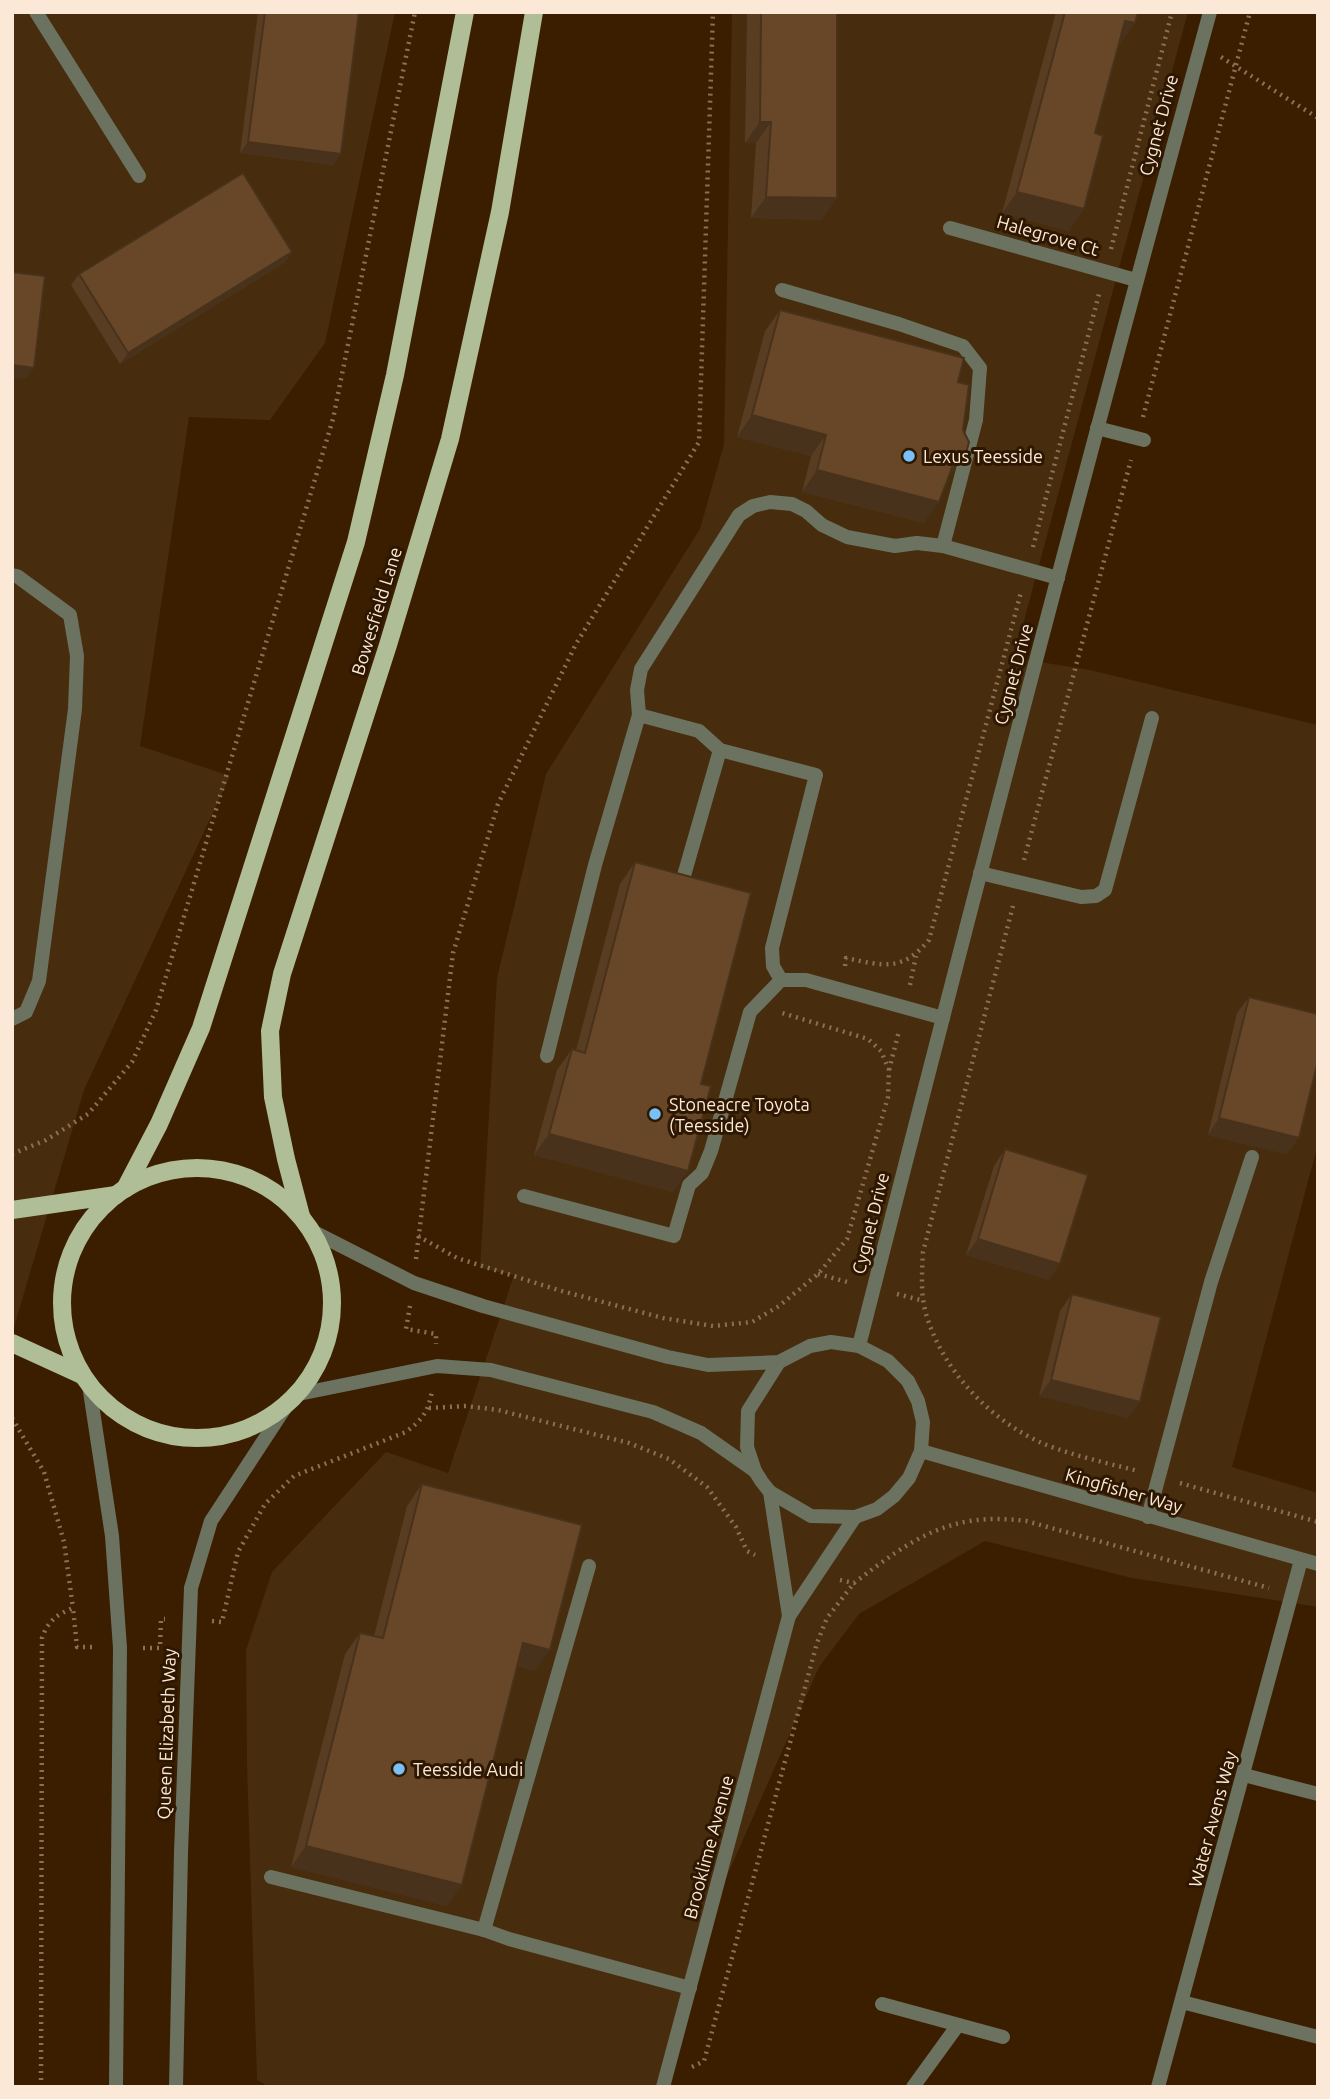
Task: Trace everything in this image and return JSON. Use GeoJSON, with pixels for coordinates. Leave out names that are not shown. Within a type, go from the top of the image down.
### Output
{"type":"FeatureCollection","features":[{"type":"Feature","properties":{"kind":"main road"},"geometry":{"type":"LineString","coordinates":[[85,1380],[64,1328],[62,1297],[66,1274],[79,1237],[90,1220],[120,1192],[159,1124],[201,1028],[356,542],[395,375],[466,12]]}},
{"type":"Feature","properties":{"kind":"main road","name":"Bowesfield Lane"},"geometry":{"type":"LineString","coordinates":[[307,1224],[286,1159],[273,1097],[270,1031],[282,974],[388,645],[450,439],[500,212],[534,12]]}},
{"type":"Feature","properties":{"kind":"main road"},"geometry":{"type":"LineString","coordinates":[[12,1210],[120,1192],[158,1174],[206,1168],[251,1179],[274,1191],[307,1224],[328,1264],[334,1305],[326,1348],[299,1394],[285,1408],[262,1423],[239,1433],[190,1439],[157,1433],[129,1421],[85,1380],[12,1343]]}},
{"type":"Feature","properties":{"kind":"street"},"geometry":{"type":"LineString","coordinates":[[36,12],[139,176]]}},
{"type":"Feature","properties":{"kind":"street","name":"Cygnet Drive"},"geometry":{"type":"LineString","coordinates":[[859,1346],[1097,428],[1210,12]]}},
{"type":"Feature","properties":{"kind":"street","name":"Halegrove Ct"},"geometry":{"type":"LineString","coordinates":[[950,228],[1136,280]]}},
{"type":"Feature","properties":{"kind":"street"},"geometry":{"type":"LineString","coordinates":[[782,290],[899,324],[963,346],[980,368],[976,420],[943,546]]}},
{"type":"Feature","properties":{"kind":"street"},"geometry":{"type":"LineString","coordinates":[[1097,428],[1144,440]]}},
{"type":"Feature","properties":{"kind":"street"},"geometry":{"type":"LineString","coordinates":[[547,1056],[595,865],[639,715],[637,690],[641,669],[739,515],[753,506],[770,502],[792,504],[822,525],[847,537],[895,546],[917,543],[943,546],[1058,578]]}},
{"type":"Feature","properties":{"kind":"street"},"geometry":{"type":"LineString","coordinates":[[12,575],[69,615],[76,656],[75,709],[39,981],[26,1012],[12,1019]]}},
{"type":"Feature","properties":{"kind":"street"},"geometry":{"type":"LineString","coordinates":[[639,715],[699,732],[720,750],[816,775],[772,948],[773,966],[781,981]]}},
{"type":"Feature","properties":{"kind":"street"},"geometry":{"type":"LineString","coordinates":[[980,873],[1081,897],[1096,896],[1105,890],[1152,718]]}},
{"type":"Feature","properties":{"kind":"street"},"geometry":{"type":"LineString","coordinates":[[681,886],[720,750]]}},
{"type":"Feature","properties":{"kind":"street"},"geometry":{"type":"LineString","coordinates":[[524,1196],[674,1236],[689,1185],[702,1173],[711,1151],[750,1012],[781,981],[806,981],[943,1018]]}},
{"type":"Feature","properties":{"kind":"street"},"geometry":{"type":"LineString","coordinates":[[1148,1517],[1210,1282],[1252,1157]]}},
{"type":"Feature","properties":{"kind":"street"},"geometry":{"type":"LineString","coordinates":[[307,1224],[414,1283],[483,1306],[668,1357],[708,1364],[779,1362],[810,1346],[831,1342],[859,1346],[888,1360],[908,1381],[918,1401],[923,1422],[921,1451],[909,1478],[894,1496],[877,1509],[855,1517],[811,1516],[770,1492],[755,1471],[747,1447],[748,1411],[779,1362]]}},
{"type":"Feature","properties":{"kind":"street"},"geometry":{"type":"LineString","coordinates":[[299,1394],[437,1366],[491,1370],[653,1412],[701,1433],[755,1471]]}},
{"type":"Feature","properties":{"kind":"street"},"geometry":{"type":"LineString","coordinates":[[85,1380],[112,1536],[120,1648],[116,2087]]}},
{"type":"Feature","properties":{"kind":"street","name":"Queen Elizabeth Way"},"geometry":{"type":"LineString","coordinates":[[176,2087],[191,1588],[211,1521],[285,1408]]}},
{"type":"Feature","properties":{"kind":"street","name":"Kingfisher Way"},"geometry":{"type":"LineString","coordinates":[[921,1451],[1318,1564]]}},
{"type":"Feature","properties":{"kind":"street"},"geometry":{"type":"LineString","coordinates":[[770,1492],[789,1616]]}},
{"type":"Feature","properties":{"kind":"street"},"geometry":{"type":"LineString","coordinates":[[789,1616],[855,1517]]}},
{"type":"Feature","properties":{"kind":"street","name":"Water Avens Way"},"geometry":{"type":"LineString","coordinates":[[1158,2087],[1301,1560]]}},
{"type":"Feature","properties":{"kind":"street"},"geometry":{"type":"LineString","coordinates":[[484,1930],[589,1566]]}},
{"type":"Feature","properties":{"kind":"street","name":"Brooklime Avenue"},"geometry":{"type":"LineString","coordinates":[[664,2083],[789,1616]]}},
{"type":"Feature","properties":{"kind":"street"},"geometry":{"type":"LineString","coordinates":[[1244,1775],[1318,1794]]}},
{"type":"Feature","properties":{"kind":"street"},"geometry":{"type":"LineString","coordinates":[[271,1877],[484,1930],[690,1989]]}},
{"type":"Feature","properties":{"kind":"street"},"geometry":{"type":"LineString","coordinates":[[1182,2002],[1318,2037]]}},
{"type":"Feature","properties":{"kind":"street"},"geometry":{"type":"LineString","coordinates":[[882,2004],[1003,2038]]}},
{"type":"Feature","properties":{"kind":"street"},"geometry":{"type":"LineString","coordinates":[[913,2087],[958,2025]]}},
{"type":"Feature","properties":{"kind":"path"},"geometry":{"type":"LineString","coordinates":[[12,1154],[46,1140],[88,1114],[132,1062],[156,1010],[333,419],[415,12]]}},
{"type":"Feature","properties":{"kind":"path"},"geometry":{"type":"LineString","coordinates":[[12,1418],[44,1472],[64,1542],[76,1647],[160,1648],[161,1619],[222,1622],[238,1552],[265,1504],[294,1476],[406,1432],[419,1422],[429,1408],[437,1366],[436,1334],[406,1329],[414,1283],[453,953],[498,804],[576,644],[699,442],[713,12]]}},
{"type":"Feature","properties":{"kind":"path"},"geometry":{"type":"LineString","coordinates":[[839,991],[846,958],[884,966],[901,963],[916,955],[929,940],[1171,12]]}},
{"type":"Feature","properties":{"kind":"path"},"geometry":{"type":"LineString","coordinates":[[1201,45],[1318,118]]}},
{"type":"Feature","properties":{"kind":"path"},"geometry":{"type":"LineString","coordinates":[[418,1236],[457,1258],[558,1290],[663,1318],[713,1326],[752,1322],[779,1306],[818,1274],[847,1239],[888,1097],[889,1070],[881,1051],[868,1039],[755,1006]]}},
{"type":"Feature","properties":{"kind":"path"},"geometry":{"type":"LineString","coordinates":[[664,2083],[704,2062],[817,1643],[827,1618],[854,1583]]}},
{"type":"Feature","properties":{"kind":"path"},"geometry":{"type":"LineString","coordinates":[[41,2087],[42,1638],[46,1626],[55,1616],[72,1608]]}},
{"type":"Feature","properties":{"kind":"shaded area"},"geometry":{"type":"Polygon","coordinates":[[[12,12],[395,12],[325,343],[270,420],[189,417],[140,746],[230,776],[84,1090],[12,1334],[12,12]]]}},
{"type":"Feature","properties":{"kind":"shaded area"},"geometry":{"type":"Polygon","coordinates":[[[732,12],[1188,12],[1014,658],[1090,670],[1318,725],[1318,1144],[1232,1467],[1318,1493],[1318,1607],[1132,1578],[985,1541],[859,1614],[819,1667],[713,1908],[662,2087],[269,2087],[257,2080],[246,1650],[272,1572],[386,1452],[448,1473],[514,1275],[480,1268],[497,978],[546,774],[700,529],[724,444],[732,12]]]}},
{"type":"Feature","properties":{"kind":"building"},"geometry":{"type":"Polygon","coordinates":[[[265,12],[359,12],[341,154],[248,142],[265,12]]]}},
{"type":"Feature","properties":{"kind":"building"},"geometry":{"type":"Polygon","coordinates":[[[761,12],[837,12],[837,198],[766,197],[771,122],[760,122],[761,12]]]}},
{"type":"Feature","properties":{"kind":"building"},"geometry":{"type":"Polygon","coordinates":[[[1065,12],[1138,12],[1135,23],[1125,21],[1095,133],[1103,136],[1084,209],[1017,192],[1065,12]]]}},
{"type":"Feature","properties":{"kind":"building"},"geometry":{"type":"Polygon","coordinates":[[[243,173],[292,252],[128,353],[79,274],[243,173]]]}},
{"type":"Feature","properties":{"kind":"building"},"geometry":{"type":"Polygon","coordinates":[[[12,272],[45,276],[34,368],[12,365],[12,272]]]}},
{"type":"Feature","properties":{"kind":"building"},"geometry":{"type":"Polygon","coordinates":[[[780,310],[964,358],[958,382],[969,385],[963,430],[969,442],[966,453],[955,460],[939,502],[817,470],[826,435],[752,415],[780,310]]]}},
{"type":"Feature","properties":{"kind":"building"},"geometry":{"type":"Polygon","coordinates":[[[635,862],[751,893],[701,1084],[711,1086],[688,1171],[549,1134],[572,1049],[585,1053],[635,862]]]}},
{"type":"Feature","properties":{"kind":"building"},"geometry":{"type":"Polygon","coordinates":[[[1249,997],[1318,1014],[1318,1061],[1299,1138],[1219,1118],[1249,997]]]}},
{"type":"Feature","properties":{"kind":"building"},"geometry":{"type":"Polygon","coordinates":[[[1005,1149],[1088,1175],[1060,1264],[978,1239],[1005,1149]]]}},
{"type":"Feature","properties":{"kind":"building"},"geometry":{"type":"Polygon","coordinates":[[[1072,1294],[1161,1317],[1140,1402],[1051,1380],[1072,1294]]]}},
{"type":"Feature","properties":{"kind":"building","name":"Teesside Audi"},"geometry":{"type":"Polygon","coordinates":[[[422,1484],[582,1525],[550,1650],[523,1643],[462,1885],[306,1846],[360,1633],[383,1638],[422,1484]]]}},
{"type":"Feature","properties":{"kind":"place","name":"Lexus Teesside"},"geometry":{"type":"Point","coordinates":[909,456]}},
{"type":"Feature","properties":{"kind":"place","name":"Stoneacre Toyota (Teesside)"},"geometry":{"type":"Point","coordinates":[655,1114]}},
{"type":"Feature","properties":{"kind":"place","name":"Teesside Audi"},"geometry":{"type":"Point","coordinates":[399,1769]}}]}
